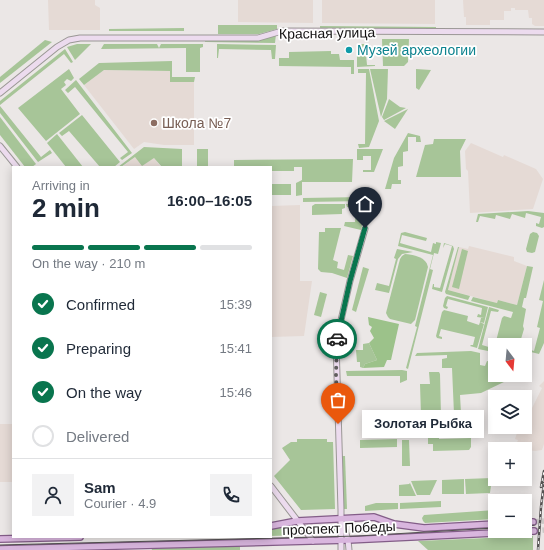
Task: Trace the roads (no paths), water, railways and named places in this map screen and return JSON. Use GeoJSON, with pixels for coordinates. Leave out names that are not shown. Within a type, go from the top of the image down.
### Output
{"type":"FeatureCollection","features":[{"type":"Feature","properties":{"kind":"main road","name":"Красная улица"},"geometry":{"type":"LineString","coordinates":[[0,93],[63,43],[72,39],[258,38],[282,31],[544,32]]}},
{"type":"Feature","properties":{"kind":"main road"},"geometry":{"type":"LineString","coordinates":[[0,146],[16,166]]}},
{"type":"Feature","properties":{"kind":"main road"},"geometry":{"type":"LineString","coordinates":[[341,550],[342,519],[336,342],[365,228]]}},
{"type":"Feature","properties":{"kind":"main road"},"geometry":{"type":"LineString","coordinates":[[272,487],[313,541]]}},
{"type":"Feature","properties":{"kind":"main road","name":"проспект Победы"},"geometry":{"type":"LineString","coordinates":[[272,526],[297,521],[374,518],[394,524],[424,528],[488,524]]}},
{"type":"Feature","properties":{"kind":"main road"},"geometry":{"type":"LineString","coordinates":[[342,519],[348,540],[349,550]]}},
{"type":"Feature","properties":{"kind":"main road","name":"проспект Победы"},"geometry":{"type":"LineString","coordinates":[[0,549],[348,540],[534,531]]}},
{"type":"Feature","properties":{"kind":"main road"},"geometry":{"type":"LineString","coordinates":[[0,539],[40,538]]}},
{"type":"Feature","properties":{"kind":"tunnel"},"geometry":{"type":"LineString","coordinates":[[533,522],[544,521]]}},
{"type":"Feature","properties":{"kind":"tunnel"},"geometry":{"type":"LineString","coordinates":[[534,531],[544,530]]}},
{"type":"Feature","properties":{"kind":"tram line"},"geometry":{"type":"LineString","coordinates":[[0,545],[358,536],[488,528]]}},
{"type":"Feature","properties":{"kind":"railway"},"geometry":{"type":"LineString","coordinates":[[541,487],[544,471]]}},
{"type":"Feature","properties":{"kind":"railway"},"geometry":{"type":"LineString","coordinates":[[538,550],[544,483]]}},
{"type":"Feature","properties":{"kind":"place","name":"Музей археологии"},"geometry":{"type":"Point","coordinates":[349,50]}},
{"type":"Feature","properties":{"kind":"place","name":"Школа №7"},"geometry":{"type":"Point","coordinates":[154,123]}},
{"type":"Feature","properties":{"kind":"place","name":"Золотая Рыбка"},"geometry":{"type":"Point","coordinates":[338,424]}}]}
